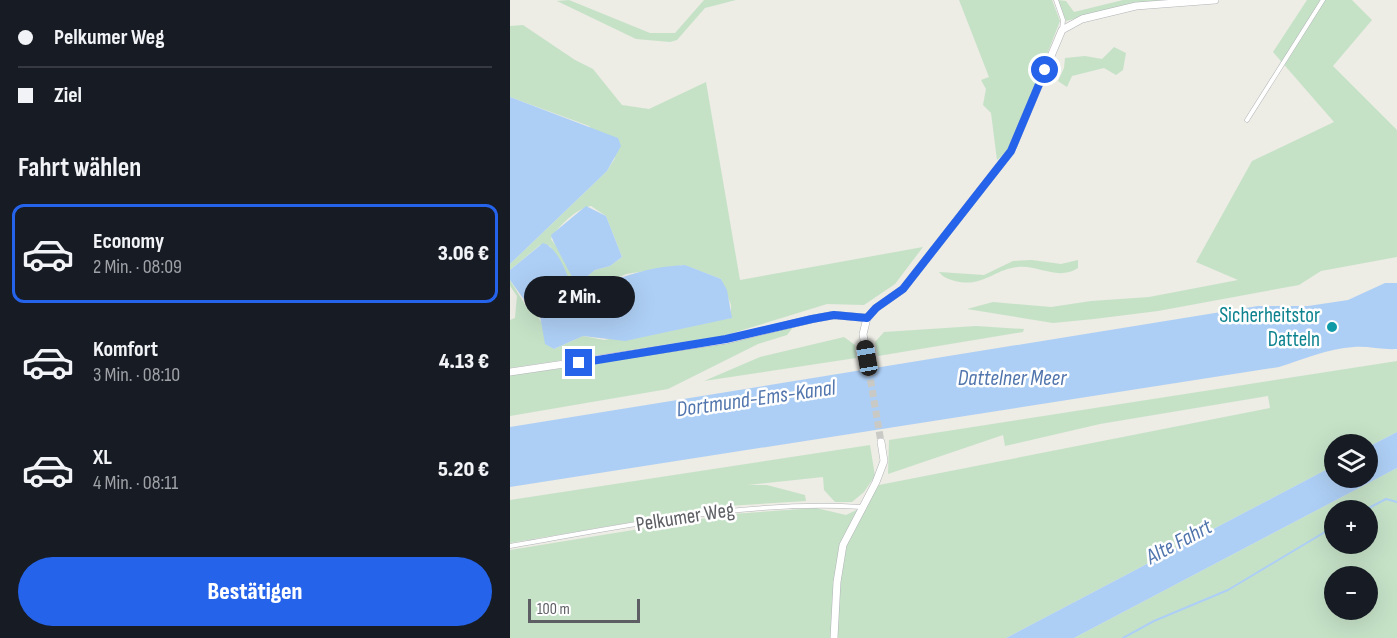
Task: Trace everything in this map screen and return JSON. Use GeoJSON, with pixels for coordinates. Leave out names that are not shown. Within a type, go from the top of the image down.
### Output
{"type":"FeatureCollection","features":[{"type":"Feature","properties":{"kind":"street"},"geometry":{"type":"LineString","coordinates":[[867,358],[863,334],[867,318],[876,308],[903,289],[1011,151],[1062,30],[1082,19],[1136,6],[1215,0]]}},
{"type":"Feature","properties":{"kind":"street"},"geometry":{"type":"LineString","coordinates":[[510,372],[726,339],[834,315],[867,318]]}},
{"type":"Feature","properties":{"kind":"street"},"geometry":{"type":"LineString","coordinates":[[834,638],[837,582],[843,545],[876,482],[884,461],[881,442]]}},
{"type":"Feature","properties":{"kind":"lane"},"geometry":{"type":"LineString","coordinates":[[1056,0],[1063,20],[1062,30]]}},
{"type":"Feature","properties":{"kind":"lane"},"geometry":{"type":"LineString","coordinates":[[1247,120],[1323,0]]}},
{"type":"Feature","properties":{"kind":"lane","name":"Pelkumer Weg"},"geometry":{"type":"LineString","coordinates":[[510,546],[731,509],[799,504],[861,507]]}},
{"type":"Feature","properties":{"kind":"green space"},"geometry":{"type":"Polygon","coordinates":[[[569,0],[650,33],[675,33],[704,0],[736,0],[705,8],[677,40],[670,42],[636,39],[557,1],[569,0]]]}},
{"type":"Feature","properties":{"kind":"green space"},"geometry":{"type":"Polygon","coordinates":[[[959,0],[1052,0],[1060,21],[1011,147],[997,160],[991,113],[983,105],[986,89],[981,80],[989,77],[959,0]]]}},
{"type":"Feature","properties":{"kind":"green space"},"geometry":{"type":"Polygon","coordinates":[[[1058,0],[1066,1],[1074,12],[1123,0],[1172,0],[1131,4],[1066,21],[1058,0]]]}},
{"type":"Feature","properties":{"kind":"green space"},"geometry":{"type":"Polygon","coordinates":[[[1307,0],[1352,0],[1372,20],[1333,66],[1397,130],[1397,257],[1321,271],[1299,285],[1158,311],[1094,319],[1053,323],[967,309],[993,302],[1051,307],[1091,301],[1149,297],[1238,280],[1196,262],[1252,161],[1334,122],[1273,52],[1307,0]]]}},
{"type":"Feature","properties":{"kind":"green space"},"geometry":{"type":"Polygon","coordinates":[[[523,25],[575,60],[593,69],[622,105],[649,109],[706,82],[740,280],[923,247],[895,284],[864,305],[827,304],[723,336],[510,368],[510,320],[515,318],[517,296],[510,286],[510,280],[527,308],[536,307],[570,287],[564,270],[550,246],[540,245],[510,270],[510,264],[607,171],[615,158],[589,126],[510,97],[510,26],[523,25]],[[591,206],[568,219],[551,239],[562,254],[577,285],[595,270],[610,266],[622,257],[606,216],[591,206]],[[684,265],[626,274],[584,293],[539,318],[554,349],[583,336],[604,340],[731,318],[731,305],[721,279],[684,265]]]}},
{"type":"Feature","properties":{"kind":"green space"},"geometry":{"type":"Polygon","coordinates":[[[1114,47],[1126,53],[1123,70],[1116,75],[1104,68],[1072,76],[1067,87],[1058,81],[1064,68],[1065,58],[1085,56],[1102,59],[1114,47]]]}},
{"type":"Feature","properties":{"kind":"green space"},"geometry":{"type":"Polygon","coordinates":[[[1032,260],[1061,264],[1078,260],[1078,268],[1071,272],[1056,273],[1026,267],[1010,268],[973,282],[948,279],[939,272],[984,275],[1013,261],[1032,260]]]}},
{"type":"Feature","properties":{"kind":"green space"},"geometry":{"type":"Polygon","coordinates":[[[795,325],[787,335],[758,344],[668,389],[510,416],[510,375],[653,354],[795,325]]]}},
{"type":"Feature","properties":{"kind":"green space"},"geometry":{"type":"Polygon","coordinates":[[[976,326],[1024,329],[1023,332],[878,356],[875,342],[884,332],[976,326]]]}},
{"type":"Feature","properties":{"kind":"green space"},"geometry":{"type":"Polygon","coordinates":[[[844,337],[855,345],[856,358],[704,381],[760,357],[844,337]]]}},
{"type":"Feature","properties":{"kind":"green space"},"geometry":{"type":"Polygon","coordinates":[[[1397,361],[1397,432],[1378,442],[1378,434],[1324,434],[1324,471],[1006,638],[510,638],[510,550],[732,514],[816,508],[846,515],[865,506],[879,485],[1270,408],[1268,396],[1100,424],[1005,446],[1003,435],[888,474],[889,440],[1397,361]]]}},
{"type":"Feature","properties":{"kind":"green space"},"geometry":{"type":"Polygon","coordinates":[[[870,445],[875,476],[864,492],[852,502],[835,502],[824,490],[823,477],[748,485],[767,485],[805,495],[806,501],[727,506],[510,543],[510,500],[870,445]]]}},
{"type":"Feature","properties":{"kind":"green space"},"geometry":{"type":"Polygon","coordinates":[[[1397,468],[1397,638],[1074,638],[1324,506],[1324,554],[1378,554],[1378,500],[1336,500],[1359,488],[1378,488],[1378,478],[1397,468]]]}},
{"type":"Feature","properties":{"kind":"water"},"geometry":{"type":"Polygon","coordinates":[[[510,97],[618,138],[621,146],[607,171],[510,264],[510,97]]]}},
{"type":"Feature","properties":{"kind":"water"},"geometry":{"type":"Polygon","coordinates":[[[586,206],[606,216],[622,257],[610,266],[595,270],[577,285],[551,235],[586,206]]]}},
{"type":"Feature","properties":{"kind":"water"},"geometry":{"type":"Polygon","coordinates":[[[543,243],[553,249],[561,261],[570,287],[530,308],[510,280],[510,270],[543,243]]]}},
{"type":"Feature","properties":{"kind":"water"},"geometry":{"type":"Polygon","coordinates":[[[685,265],[721,279],[727,290],[732,318],[625,341],[583,336],[554,349],[545,344],[540,316],[592,289],[628,275],[646,270],[685,265]]]}},
{"type":"Feature","properties":{"kind":"water","name":"Dattelner Meer"},"geometry":{"type":"Polygon","coordinates":[[[1385,283],[1397,283],[1397,349],[1344,348],[1279,367],[510,487],[510,427],[1258,306],[1308,306],[1348,300],[1385,283]]]}},
{"type":"Feature","properties":{"kind":"water"},"geometry":{"type":"Polygon","coordinates":[[[1397,432],[1397,468],[1378,478],[1378,442],[1397,432]]]}},
{"type":"Feature","properties":{"kind":"water"},"geometry":{"type":"Polygon","coordinates":[[[1324,471],[1324,488],[1359,488],[1336,500],[1324,500],[1324,506],[1074,638],[1006,638],[1324,471]]]}},
{"type":"Feature","properties":{"kind":"waterway"},"geometry":{"type":"LineString","coordinates":[[1378,503],[1386,499],[1397,502]]}},
{"type":"Feature","properties":{"kind":"waterway"},"geometry":{"type":"LineString","coordinates":[[1123,638],[1154,621],[1228,590],[1324,533]]}},
{"type":"Feature","properties":{"kind":"tunnel"},"geometry":{"type":"LineString","coordinates":[[867,359],[881,442]]}},
{"type":"Feature","properties":{"kind":"place","name":"Sicherheitstor Datteln"},"geometry":{"type":"Point","coordinates":[1332,327]}},
{"type":"Feature","properties":{"kind":"route"},"geometry":{"type":"LineString","coordinates":[[579,363],[726,339],[834,315],[867,318],[876,308],[903,289],[1011,151],[1045,70]]}},
{"type":"Feature","properties":{"kind":"water label","name":"Dortmund-Ems-Kanal"},"geometry":{"type":"Point","coordinates":[756,399]}},
{"type":"Feature","properties":{"kind":"water label","name":"Alte Fahrt"},"geometry":{"type":"Point","coordinates":[1179,542]}}]}
